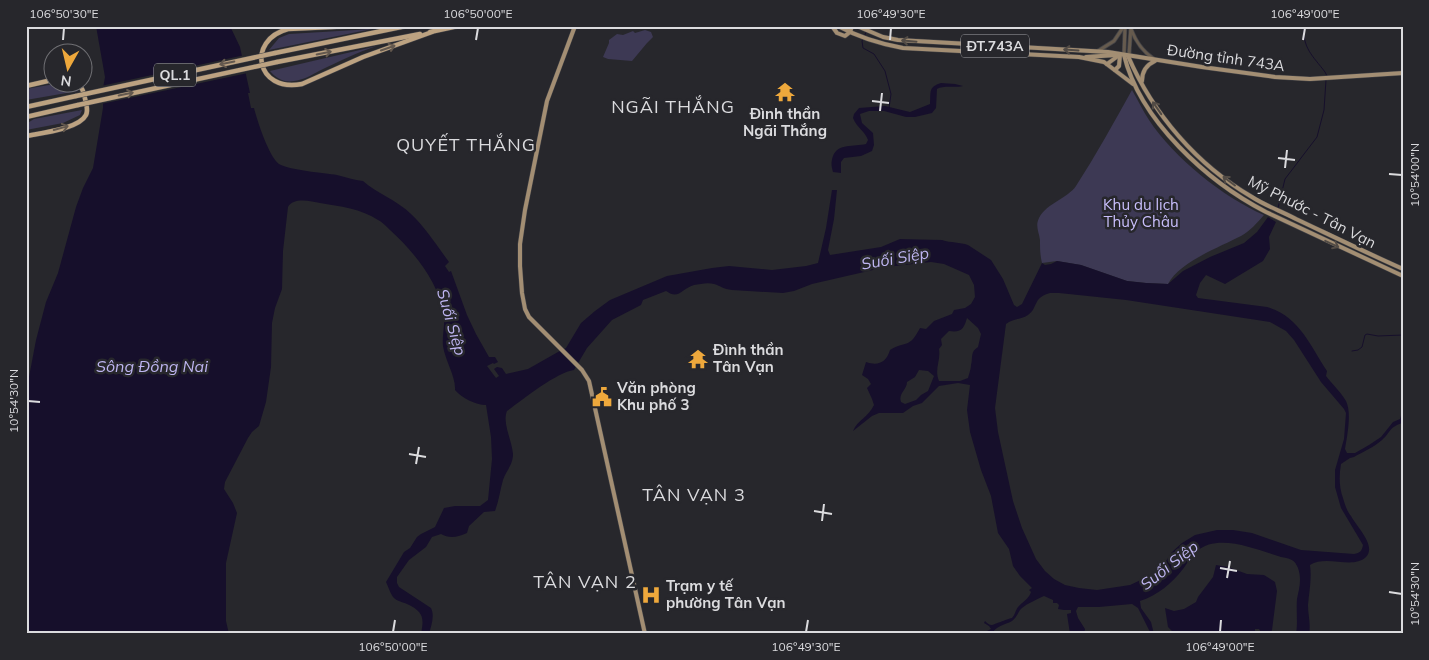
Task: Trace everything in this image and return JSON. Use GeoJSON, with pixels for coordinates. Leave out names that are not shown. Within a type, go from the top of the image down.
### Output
{"type":"FeatureCollection","features":[{"type":"Feature","properties":{"kind":"highway"},"geometry":{"type":"LineString","coordinates":[[353,26],[280,32],[269,40],[263,51],[261,59],[264,71],[272,79],[284,85],[294,86],[363,57],[432,32]]}},
{"type":"Feature","properties":{"kind":"highway","name":"QL.1"},"geometry":{"type":"LineString","coordinates":[[26,107],[406,26]]}},
{"type":"Feature","properties":{"kind":"highway","name":"QL.1"},"geometry":{"type":"LineString","coordinates":[[26,117],[277,62],[458,26]]}},
{"type":"Feature","properties":{"kind":"highway"},"geometry":{"type":"LineString","coordinates":[[26,86],[42,82]]}},
{"type":"Feature","properties":{"kind":"highway"},"geometry":{"type":"LineString","coordinates":[[26,136],[64,128],[79,122],[85,117],[87,109],[84,92]]}},
{"type":"Feature","properties":{"kind":"main road"},"geometry":{"type":"LineString","coordinates":[[575,26],[546,101],[520,244],[522,293],[525,309],[529,317],[582,370],[591,386],[645,634]]}},
{"type":"Feature","properties":{"kind":"main road","name":"Mỹ Phước - Tân Vạn"},"geometry":{"type":"LineString","coordinates":[[832,26],[841,35],[845,36],[851,29]]}},
{"type":"Feature","properties":{"kind":"main road","name":"Mỹ Phước - Tân Vạn"},"geometry":{"type":"LineString","coordinates":[[838,26],[851,29]]}},
{"type":"Feature","properties":{"kind":"main road","name":"Mỹ Phước - Tân Vạn"},"geometry":{"type":"LineString","coordinates":[[846,26],[870,40],[903,48],[1078,57],[1099,60],[1135,85]]}},
{"type":"Feature","properties":{"kind":"main road","name":"ĐT.743A"},"geometry":{"type":"LineString","coordinates":[[857,26],[890,39],[915,42],[1097,51],[1124,56]]}},
{"type":"Feature","properties":{"kind":"main road"},"geometry":{"type":"LineString","coordinates":[[1107,64],[1124,56]]}},
{"type":"Feature","properties":{"kind":"main road"},"geometry":{"type":"LineString","coordinates":[[1115,70],[1124,56]]}},
{"type":"Feature","properties":{"kind":"main road","name":"Mỹ Phước - Tân Vạn"},"geometry":{"type":"LineString","coordinates":[[1124,56],[1164,118],[1213,169],[1252,197],[1403,269]]}},
{"type":"Feature","properties":{"kind":"main road","name":"Mỹ Phước - Tân Vạn"},"geometry":{"type":"LineString","coordinates":[[1124,56],[1128,73],[1154,117],[1182,150],[1216,180],[1254,206],[1287,223],[1403,276]]}},
{"type":"Feature","properties":{"kind":"main road","name":"Đường tỉnh 743A"},"geometry":{"type":"LineString","coordinates":[[1078,57],[1111,58],[1124,56],[1284,78],[1321,79],[1403,73]]}},
{"type":"Feature","properties":{"kind":"main road"},"geometry":{"type":"LineString","coordinates":[[1142,83],[1144,70],[1150,63],[1157,60]]}},
{"type":"Feature","properties":{"kind":"main road"},"geometry":{"type":"LineString","coordinates":[[1182,150],[1188,145]]}},
{"type":"Feature","properties":{"kind":"street"},"geometry":{"type":"LineString","coordinates":[[1097,51],[1114,41],[1125,26]]}},
{"type":"Feature","properties":{"kind":"street"},"geometry":{"type":"LineString","coordinates":[[1124,56],[1125,26]]}},
{"type":"Feature","properties":{"kind":"street"},"geometry":{"type":"LineString","coordinates":[[1124,56],[1131,28]]}},
{"type":"Feature","properties":{"kind":"street"},"geometry":{"type":"LineString","coordinates":[[1131,28],[1135,39],[1143,50],[1157,60]]}},
{"type":"Feature","properties":{"kind":"green space"},"geometry":{"type":"Polygon","coordinates":[[[372,29],[269,50],[279,38],[289,34],[372,29]]]}},
{"type":"Feature","properties":{"kind":"green space"},"geometry":{"type":"Polygon","coordinates":[[[645,30],[651,32],[653,37],[632,61],[603,57],[609,40],[617,34],[623,35],[633,31],[635,33],[645,30]]]}},
{"type":"Feature","properties":{"kind":"green space"},"geometry":{"type":"Polygon","coordinates":[[[377,46],[297,80],[284,81],[270,71],[377,46]]]}},
{"type":"Feature","properties":{"kind":"green space"},"geometry":{"type":"Polygon","coordinates":[[[42,86],[42,92],[72,92],[26,100],[26,89],[42,86]]]}},
{"type":"Feature","properties":{"kind":"green space","name":"Khu du lịch Thủy Châu"},"geometry":{"type":"Polygon","coordinates":[[[1132,90],[1159,134],[1186,162],[1200,175],[1232,198],[1264,215],[1244,234],[1190,262],[1173,276],[1168,284],[1127,281],[1081,265],[1057,261],[1042,263],[1041,260],[1037,226],[1039,218],[1047,208],[1068,194],[1076,186],[1132,90]]]}},
{"type":"Feature","properties":{"kind":"green space"},"geometry":{"type":"Polygon","coordinates":[[[82,110],[80,115],[63,123],[26,130],[26,124],[34,119],[82,110]]]}},
{"type":"Feature","properties":{"kind":"water","name":"Sông Đồng Nai"},"geometry":{"type":"Polygon","coordinates":[[[96,26],[230,26],[240,47],[250,93],[248,93],[251,108],[254,108],[264,138],[275,160],[279,164],[290,168],[363,181],[411,214],[449,262],[445,266],[449,272],[451,271],[476,334],[489,357],[495,357],[498,362],[487,366],[496,378],[499,376],[494,369],[497,367],[502,368],[506,374],[528,369],[566,348],[581,323],[610,300],[667,276],[729,266],[772,270],[818,263],[832,190],[837,190],[828,250],[830,255],[881,247],[900,239],[942,240],[965,244],[991,260],[1003,279],[1014,305],[1017,307],[1022,304],[1042,263],[1045,265],[1057,261],[1081,265],[1127,281],[1168,284],[1183,271],[1244,243],[1257,232],[1268,217],[1276,222],[1269,237],[1270,249],[1263,261],[1225,284],[1206,275],[1200,283],[1196,295],[1198,298],[1267,307],[1278,311],[1296,324],[1327,371],[1326,376],[1342,394],[1348,406],[1349,418],[1345,449],[1347,453],[1355,453],[1381,437],[1393,422],[1400,419],[1403,409],[1402,423],[1392,428],[1376,445],[1341,464],[1340,486],[1342,494],[1348,512],[1367,542],[1369,552],[1360,561],[1324,561],[1310,565],[1309,634],[1296,634],[1297,599],[1300,580],[1298,567],[1293,561],[1237,544],[1215,543],[1197,551],[1169,584],[1152,596],[1140,601],[1141,608],[1151,622],[1154,634],[1151,634],[1138,608],[1132,604],[1078,607],[1076,611],[1085,629],[1084,634],[1070,634],[1067,614],[1071,613],[1071,610],[1058,609],[1059,605],[1057,603],[1053,603],[1053,600],[1044,596],[1024,606],[1014,620],[998,627],[992,634],[976,634],[991,629],[984,623],[985,621],[992,625],[1012,618],[1018,607],[1029,597],[1031,592],[1029,590],[1032,588],[1013,566],[1009,549],[998,533],[991,496],[970,432],[967,410],[970,385],[958,383],[939,386],[922,403],[913,406],[903,413],[879,413],[872,416],[853,431],[874,405],[867,388],[871,384],[862,375],[866,362],[874,364],[884,361],[890,350],[910,342],[920,328],[926,329],[934,321],[952,314],[954,310],[965,308],[971,304],[975,297],[974,285],[969,275],[944,264],[931,262],[886,267],[812,284],[783,293],[732,290],[704,283],[694,285],[677,294],[666,291],[643,300],[641,305],[612,320],[587,348],[574,370],[549,381],[507,411],[506,426],[513,458],[503,480],[495,511],[484,512],[469,526],[467,533],[451,537],[441,534],[432,537],[426,547],[409,560],[397,577],[399,587],[431,608],[433,618],[429,634],[421,634],[422,616],[420,613],[413,607],[394,598],[386,582],[404,552],[410,548],[417,537],[435,527],[444,508],[480,506],[488,500],[492,459],[486,405],[469,400],[455,390],[454,380],[443,346],[444,315],[441,302],[431,279],[408,248],[372,216],[342,207],[303,200],[294,202],[288,207],[283,251],[282,289],[272,323],[271,367],[266,402],[259,426],[248,438],[225,482],[224,489],[237,513],[226,563],[226,621],[229,634],[26,634],[26,384],[46,302],[58,273],[76,207],[93,168],[103,108],[105,77],[96,26]],[[1059,293],[1044,295],[1038,300],[1034,309],[1028,315],[1006,324],[995,408],[998,432],[1013,501],[1022,528],[1036,559],[1054,579],[1065,585],[1097,590],[1130,585],[1157,571],[1182,543],[1195,535],[1217,530],[1252,533],[1301,550],[1354,554],[1362,549],[1363,545],[1341,508],[1335,487],[1335,470],[1344,439],[1346,413],[1321,382],[1294,340],[1286,331],[1270,322],[1126,300],[1059,293]],[[967,318],[962,329],[949,331],[941,339],[942,345],[939,349],[937,369],[939,381],[960,381],[968,378],[973,353],[978,347],[981,334],[978,328],[967,318]],[[919,370],[915,377],[907,382],[901,396],[901,402],[905,404],[916,400],[928,391],[934,376],[928,371],[919,370]]]}},
{"type":"Feature","properties":{"kind":"water"},"geometry":{"type":"Polygon","coordinates":[[[941,83],[963,86],[937,89],[936,108],[932,113],[915,117],[906,117],[884,111],[869,111],[860,114],[862,123],[873,133],[874,145],[872,151],[861,156],[844,158],[841,162],[841,173],[833,172],[832,162],[835,152],[842,147],[866,144],[868,140],[853,118],[859,108],[885,106],[910,112],[930,104],[932,88],[941,83]]]}},
{"type":"Feature","properties":{"kind":"water"},"geometry":{"type":"Polygon","coordinates":[[[1216,565],[1247,574],[1264,575],[1275,582],[1277,591],[1270,634],[1262,634],[1259,629],[1255,629],[1255,634],[1175,634],[1168,627],[1165,608],[1174,611],[1184,609],[1196,602],[1213,577],[1216,565]]]}},
{"type":"Feature","properties":{"kind":"pier"},"geometry":{"type":"Polygon","coordinates":[[[245,55],[248,73],[101,104],[101,86],[245,55]]]}},
{"type":"Feature","properties":{"kind":"waterway"},"geometry":{"type":"LineString","coordinates":[[869,26],[862,41],[863,48],[874,54],[885,71],[891,94],[889,108]]}},
{"type":"Feature","properties":{"kind":"waterway"},"geometry":{"type":"LineString","coordinates":[[1304,26],[1307,46],[1327,76]]}},
{"type":"Feature","properties":{"kind":"waterway"},"geometry":{"type":"LineString","coordinates":[[1278,208],[1285,179],[1317,137],[1324,110],[1326,80]]}},
{"type":"Feature","properties":{"kind":"waterway"},"geometry":{"type":"LineString","coordinates":[[1352,351],[1362,347],[1365,335],[1367,334],[1378,336],[1403,335]]}},
{"type":"Feature","properties":{"kind":"place","name":"Đình thần Ngãi Thắng"},"geometry":{"type":"Point","coordinates":[785,92]}},
{"type":"Feature","properties":{"kind":"place","name":"Đình thần Tân Vạn"},"geometry":{"type":"Point","coordinates":[698,359]}},
{"type":"Feature","properties":{"kind":"place","name":"Văn phòng Khu phố 3"},"geometry":{"type":"Point","coordinates":[602,397]}},
{"type":"Feature","properties":{"kind":"place","name":"Trạm y tế phường Tân Vạn"},"geometry":{"type":"Point","coordinates":[651,595]}},
{"type":"Feature","properties":{"kind":"district","name":"NGÃI THẮNG"},"geometry":{"type":"Point","coordinates":[673,107]}},
{"type":"Feature","properties":{"kind":"district","name":"QUYẾT THẮNG"},"geometry":{"type":"Point","coordinates":[466,145]}},
{"type":"Feature","properties":{"kind":"district","name":"TÂN VẠN 3"},"geometry":{"type":"Point","coordinates":[694,495]}},
{"type":"Feature","properties":{"kind":"district","name":"TÂN VẠN 2"},"geometry":{"type":"Point","coordinates":[585,582]}},
{"type":"Feature","properties":{"kind":"water label","name":"Suối Siệp"},"geometry":{"type":"Point","coordinates":[895,258]}},
{"type":"Feature","properties":{"kind":"water label","name":"Suối Siệp"},"geometry":{"type":"Point","coordinates":[452,322]}},
{"type":"Feature","properties":{"kind":"water label","name":"Suối Siệp"},"geometry":{"type":"Point","coordinates":[1169,565]}}]}
